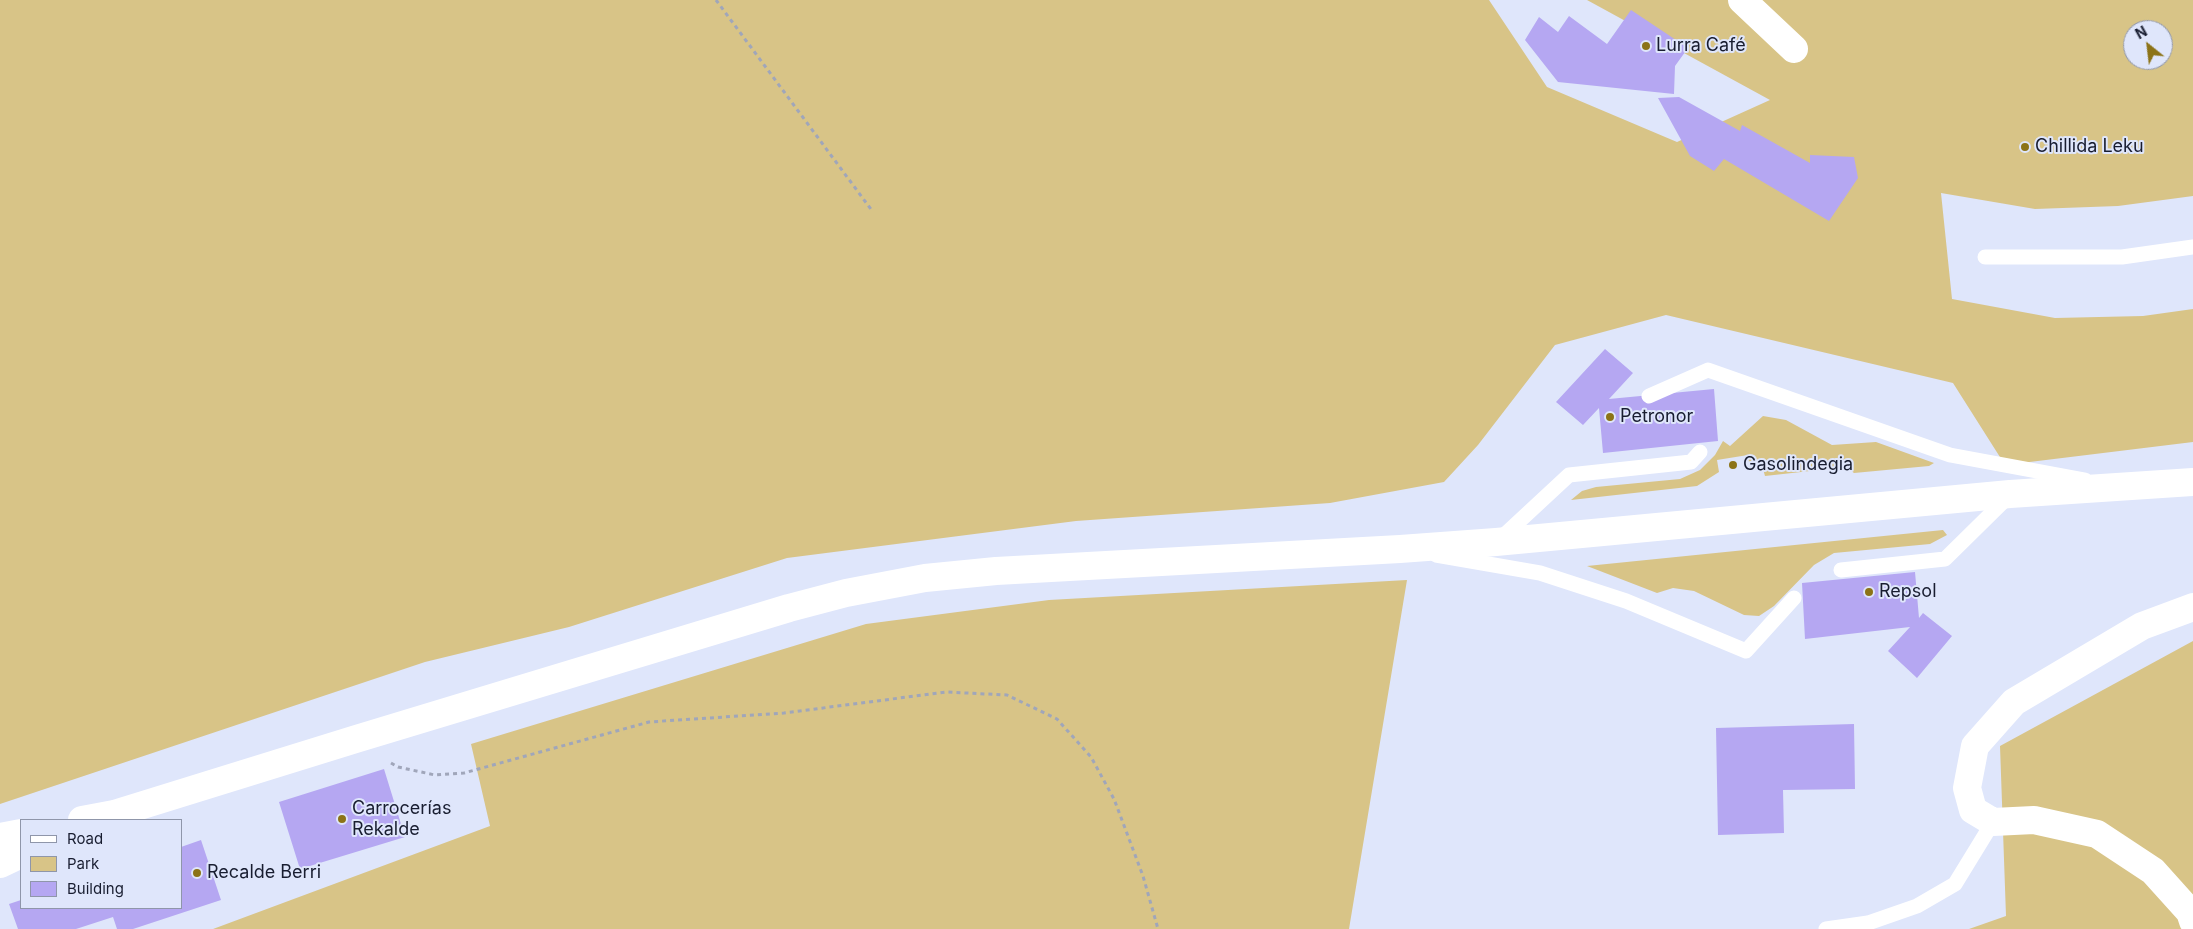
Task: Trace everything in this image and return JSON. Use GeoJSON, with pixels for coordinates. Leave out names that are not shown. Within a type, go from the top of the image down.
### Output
{"type":"FeatureCollection","features":[{"type":"Feature","properties":{"kind":"main road"},"geometry":{"type":"LineString","coordinates":[[1742,0],[1794,49]]}},
{"type":"Feature","properties":{"kind":"main road"},"geometry":{"type":"LineString","coordinates":[[90,819],[106,817],[356,738],[789,608],[846,593],[925,578],[996,571],[1496,542],[2010,494],[2193,482]]}},
{"type":"Feature","properties":{"kind":"main road"},"geometry":{"type":"LineString","coordinates":[[2193,607],[2142,626],[2014,702],[1975,746],[1967,788],[1973,810],[1993,822],[2034,820],[2097,834],[2153,871],[2190,912],[2193,921]]}},
{"type":"Feature","properties":{"kind":"main road"},"geometry":{"type":"LineString","coordinates":[[0,837],[20,833]]}},
{"type":"Feature","properties":{"kind":"main road"},"geometry":{"type":"LineString","coordinates":[[0,864],[20,854]]}},
{"type":"Feature","properties":{"kind":"lane"},"geometry":{"type":"LineString","coordinates":[[1985,257],[2122,257],[2193,247]]}},
{"type":"Feature","properties":{"kind":"lane"},"geometry":{"type":"LineString","coordinates":[[1649,396],[1708,370],[1950,455],[2118,487]]}},
{"type":"Feature","properties":{"kind":"lane"},"geometry":{"type":"LineString","coordinates":[[1496,542],[1569,476],[1691,462],[1700,452]]}},
{"type":"Feature","properties":{"kind":"lane"},"geometry":{"type":"LineString","coordinates":[[1841,570],[1945,559],[2010,494]]}},
{"type":"Feature","properties":{"kind":"lane"},"geometry":{"type":"LineString","coordinates":[[1400,549],[1540,573],[1626,601],[1746,651],[1794,598]]}},
{"type":"Feature","properties":{"kind":"lane"},"geometry":{"type":"LineString","coordinates":[[1826,929],[1868,923],[1917,906],[1955,884],[1993,822]]}},
{"type":"Feature","properties":{"kind":"path"},"geometry":{"type":"LineString","coordinates":[[716,0],[872,212]]}},
{"type":"Feature","properties":{"kind":"path"},"geometry":{"type":"LineString","coordinates":[[356,738],[398,767],[435,775],[464,773],[649,722],[784,713],[946,692],[1007,696],[1058,719],[1090,757],[1114,799],[1143,876],[1158,929]]}},
{"type":"Feature","properties":{"kind":"green space"},"geometry":{"type":"Polygon","coordinates":[[[0,0],[1489,0],[1547,87],[1677,142],[1770,100],[1587,0],[2193,0],[2193,196],[2118,206],[2035,209],[1941,193],[1952,299],[2055,318],[2143,316],[2193,309],[2193,442],[2005,465],[1953,383],[1666,315],[1555,345],[1478,445],[1444,482],[1330,503],[1076,521],[787,558],[569,627],[425,662],[0,804],[0,0]]]}},
{"type":"Feature","properties":{"kind":"green space"},"geometry":{"type":"Polygon","coordinates":[[[1763,416],[1786,420],[1832,445],[1876,442],[1934,463],[1929,466],[1854,473],[1846,467],[1765,476],[1763,469],[1750,470],[1748,455],[1717,460],[1719,472],[1697,486],[1571,500],[1582,491],[1596,487],[1680,479],[1700,470],[1715,455],[1723,441],[1730,446],[1763,416]]]}},
{"type":"Feature","properties":{"kind":"green space"},"geometry":{"type":"Polygon","coordinates":[[[1943,530],[1947,535],[1930,544],[1834,553],[1814,565],[1774,606],[1759,616],[1744,615],[1694,591],[1673,588],[1657,593],[1587,566],[1943,530]]]}},
{"type":"Feature","properties":{"kind":"green space"},"geometry":{"type":"Polygon","coordinates":[[[1407,580],[1349,929],[213,929],[490,826],[471,744],[866,624],[1049,600],[1407,580]]]}},
{"type":"Feature","properties":{"kind":"green space"},"geometry":{"type":"Polygon","coordinates":[[[2193,641],[2193,929],[1969,929],[2006,916],[2000,746],[2193,641]]]}},
{"type":"Feature","properties":{"kind":"building"},"geometry":{"type":"Polygon","coordinates":[[[1631,10],[1688,48],[1675,66],[1674,94],[1558,82],[1525,40],[1539,17],[1558,32],[1569,16],[1607,44],[1631,10]]]}},
{"type":"Feature","properties":{"kind":"building"},"geometry":{"type":"Polygon","coordinates":[[[1679,97],[1740,131],[1742,125],[1810,163],[1810,155],[1854,157],[1858,178],[1829,221],[1724,159],[1714,171],[1690,156],[1658,98],[1679,97]]]}},
{"type":"Feature","properties":{"kind":"building"},"geometry":{"type":"Polygon","coordinates":[[[1605,349],[1633,373],[1609,399],[1714,389],[1718,441],[1603,453],[1599,408],[1583,425],[1556,402],[1605,349]]]}},
{"type":"Feature","properties":{"kind":"building"},"geometry":{"type":"Polygon","coordinates":[[[1915,572],[1919,618],[1923,613],[1952,636],[1917,678],[1888,651],[1910,627],[1805,639],[1802,583],[1915,572]]]}},
{"type":"Feature","properties":{"kind":"building"},"geometry":{"type":"Polygon","coordinates":[[[1854,724],[1855,789],[1783,790],[1784,833],[1718,835],[1716,728],[1854,724]]]}},
{"type":"Feature","properties":{"kind":"building","name":"Carrocerías Rekalde"},"geometry":{"type":"Polygon","coordinates":[[[384,769],[405,837],[300,869],[279,802],[384,769]]]}},
{"type":"Feature","properties":{"kind":"building","name":"Recalde Berri"},"geometry":{"type":"Polygon","coordinates":[[[201,840],[221,900],[133,929],[117,929],[113,917],[76,929],[18,929],[9,904],[20,900],[20,909],[182,909],[182,847],[201,840]]]}},
{"type":"Feature","properties":{"kind":"place","name":"Lurra Café"},"geometry":{"type":"Point","coordinates":[1646,46]}},
{"type":"Feature","properties":{"kind":"place","name":"Chillida Leku"},"geometry":{"type":"Point","coordinates":[2025,147]}},
{"type":"Feature","properties":{"kind":"place","name":"Petronor"},"geometry":{"type":"Point","coordinates":[1610,417]}},
{"type":"Feature","properties":{"kind":"place","name":"Gasolindegia"},"geometry":{"type":"Point","coordinates":[1733,465]}},
{"type":"Feature","properties":{"kind":"place","name":"Repsol"},"geometry":{"type":"Point","coordinates":[1869,592]}},
{"type":"Feature","properties":{"kind":"place","name":"Carrocerías Rekalde"},"geometry":{"type":"Point","coordinates":[342,819]}},
{"type":"Feature","properties":{"kind":"place","name":"Recalde Berri"},"geometry":{"type":"Point","coordinates":[197,873]}}]}
